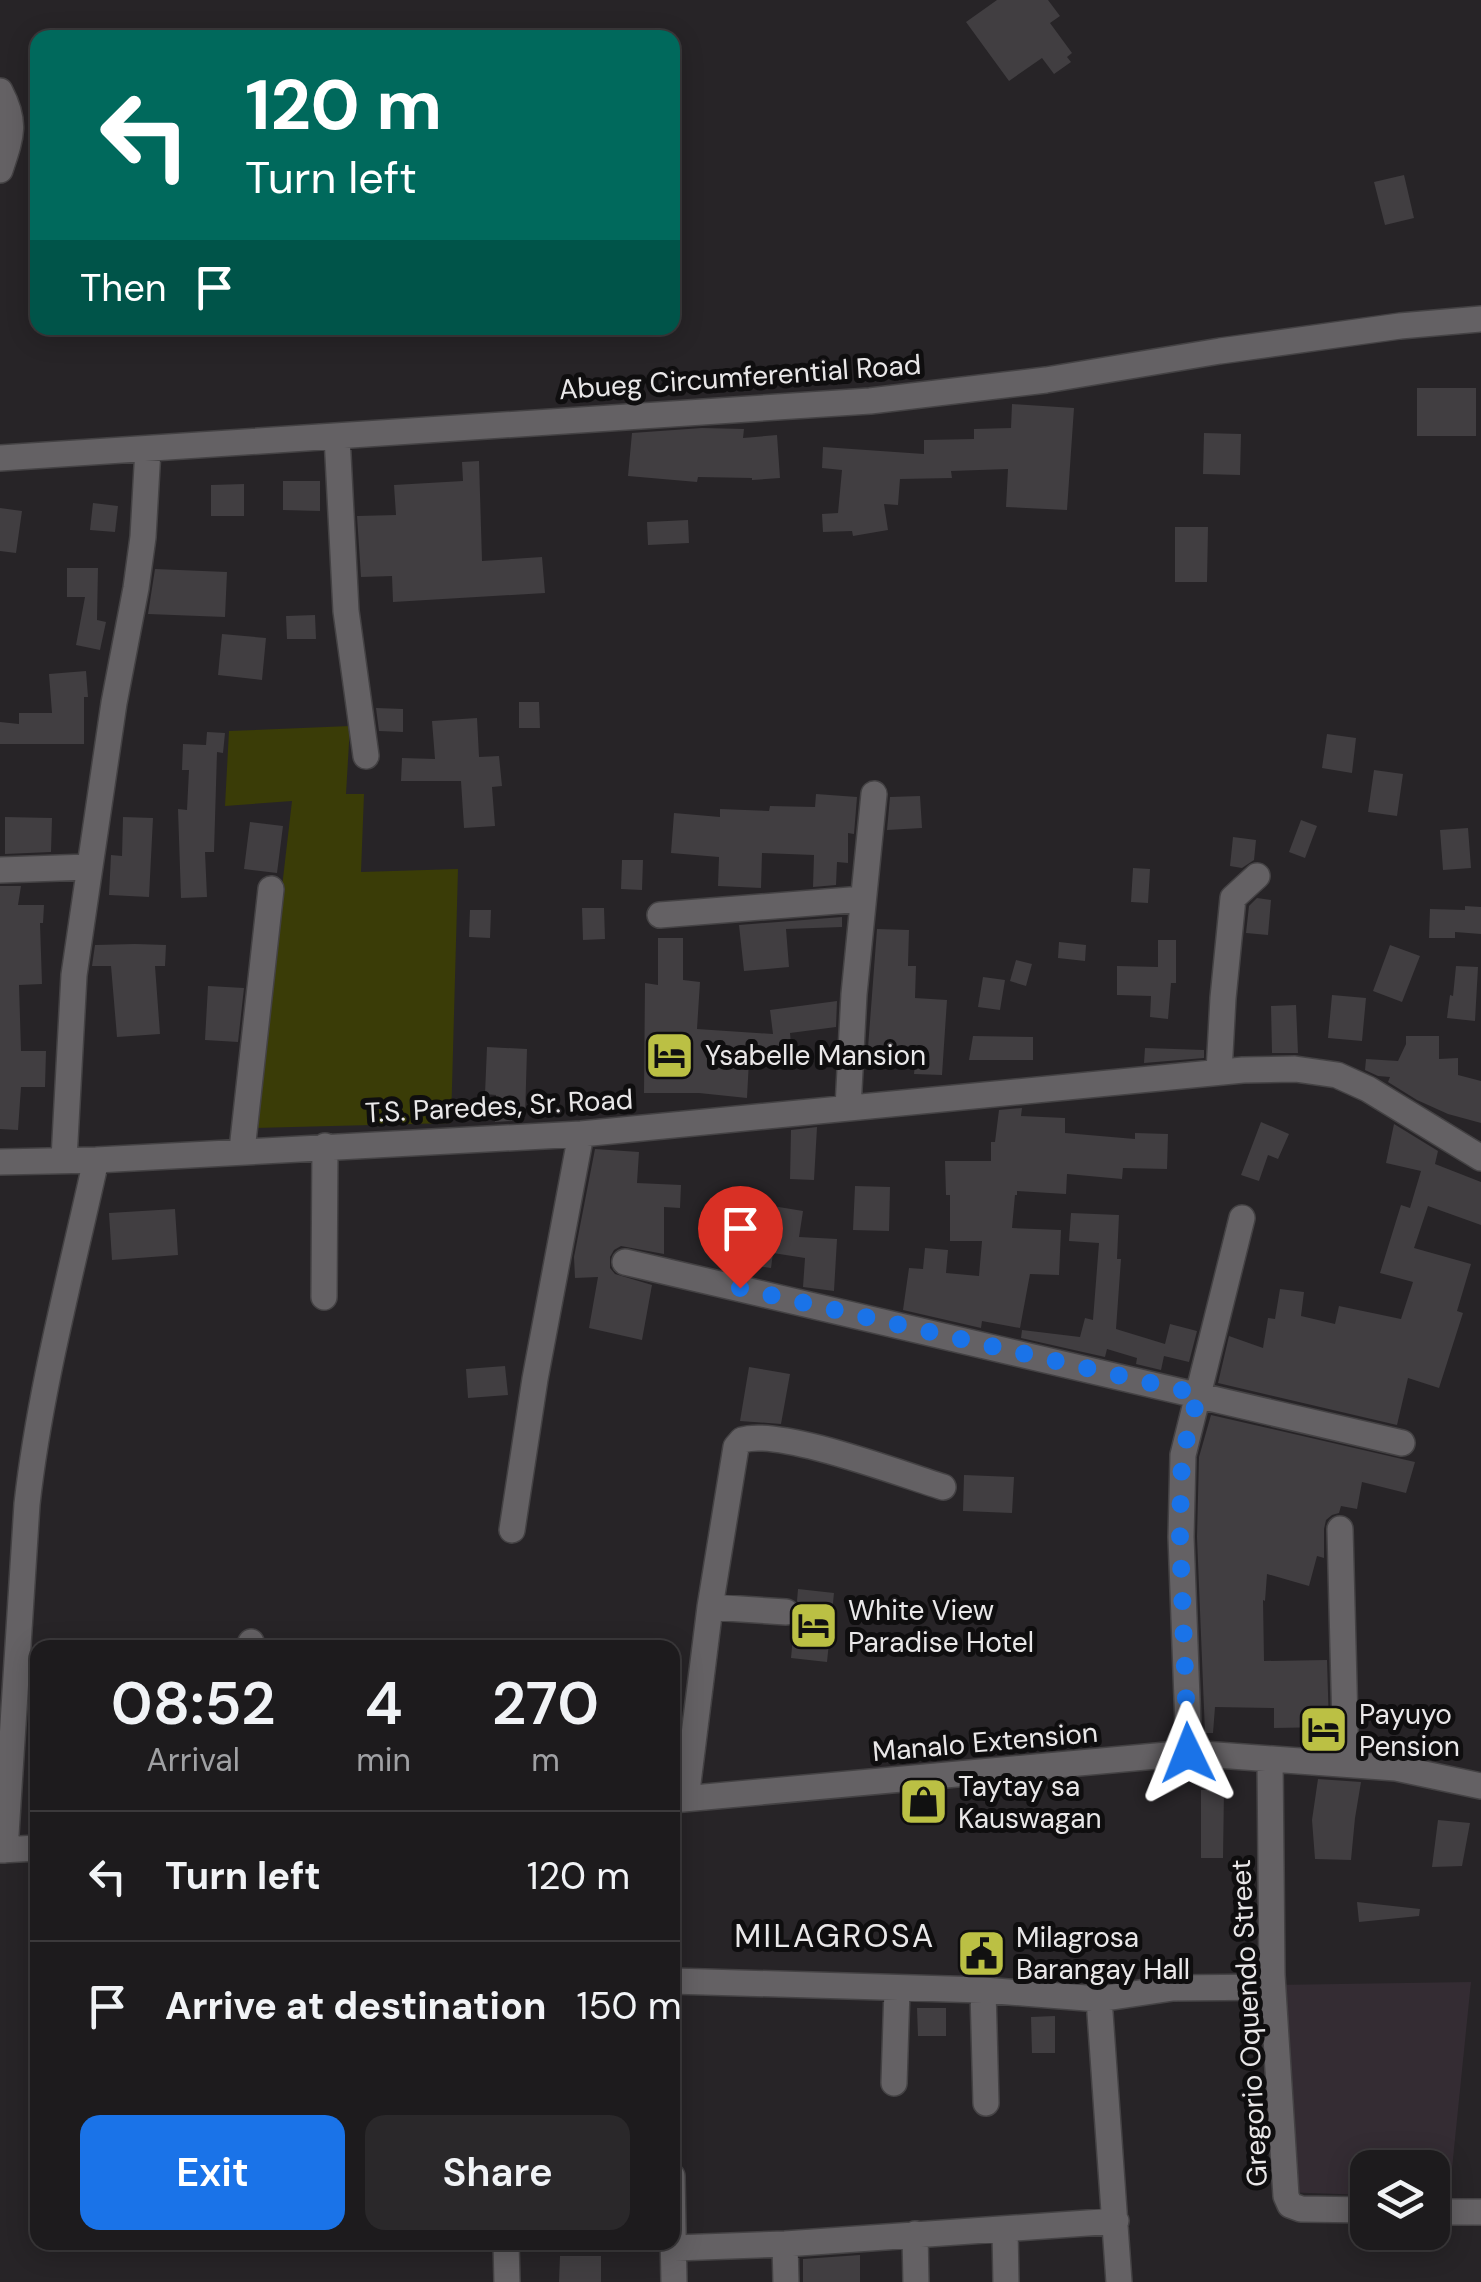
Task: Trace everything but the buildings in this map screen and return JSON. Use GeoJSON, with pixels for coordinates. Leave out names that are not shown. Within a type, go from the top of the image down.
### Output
{"type":"FeatureCollection","features":[{"type":"Feature","properties":{"kind":"street"},"geometry":{"type":"LineString","coordinates":[[0,91],[12,126],[0,170]]}},
{"type":"Feature","properties":{"kind":"street","name":"Abueg Circumferential Road"},"geometry":{"type":"LineString","coordinates":[[0,458],[870,401],[1046,380],[1400,326],[1481,319]]}},
{"type":"Feature","properties":{"kind":"street"},"geometry":{"type":"LineString","coordinates":[[337,436],[346,611],[366,756]]}},
{"type":"Feature","properties":{"kind":"street"},"geometry":{"type":"LineString","coordinates":[[64,1159],[74,975],[114,703],[136,588],[148,449]]}},
{"type":"Feature","properties":{"kind":"street"},"geometry":{"type":"LineString","coordinates":[[848,1108],[854,994],[874,794]]}},
{"type":"Feature","properties":{"kind":"street"},"geometry":{"type":"LineString","coordinates":[[0,870],[89,867]]}},
{"type":"Feature","properties":{"kind":"street"},"geometry":{"type":"LineString","coordinates":[[1219,1072],[1233,898],[1257,876]]}},
{"type":"Feature","properties":{"kind":"street"},"geometry":{"type":"LineString","coordinates":[[242,1150],[271,889]]}},
{"type":"Feature","properties":{"kind":"street"},"geometry":{"type":"LineString","coordinates":[[660,915],[863,899]]}},
{"type":"Feature","properties":{"kind":"street","name":"T.S. Paredes, Sr. Road"},"geometry":{"type":"LineString","coordinates":[[0,1162],[581,1134],[1219,1072],[1295,1069],[1337,1075],[1368,1088],[1481,1158]]}},
{"type":"Feature","properties":{"kind":"street"},"geometry":{"type":"LineString","coordinates":[[512,1530],[581,1134]]}},
{"type":"Feature","properties":{"kind":"street"},"geometry":{"type":"LineString","coordinates":[[324,1297],[326,1146]]}},
{"type":"Feature","properties":{"kind":"street"},"geometry":{"type":"LineString","coordinates":[[30,1848],[2,1850],[27,1504],[42,1399],[96,1160]]}},
{"type":"Feature","properties":{"kind":"street"},"geometry":{"type":"LineString","coordinates":[[1188,1753],[1181,1475],[1188,1430],[1242,1218]]}},
{"type":"Feature","properties":{"kind":"street"},"geometry":{"type":"LineString","coordinates":[[625,1262],[1402,1443]]}},
{"type":"Feature","properties":{"kind":"street"},"geometry":{"type":"LineString","coordinates":[[680,1794],[733,1458],[742,1440],[764,1437],[813,1447],[943,1487]]}},
{"type":"Feature","properties":{"kind":"street"},"geometry":{"type":"LineString","coordinates":[[1340,1528],[1346,1764]]}},
{"type":"Feature","properties":{"kind":"street"},"geometry":{"type":"LineString","coordinates":[[710,1608],[786,1612]]}},
{"type":"Feature","properties":{"kind":"street","name":"Manalo Extension"},"geometry":{"type":"LineString","coordinates":[[680,1800],[1188,1753],[1396,1768],[1481,1786]]}},
{"type":"Feature","properties":{"kind":"street","name":"Gregorio Oquendo Street"},"geometry":{"type":"LineString","coordinates":[[1270,1760],[1272,1986],[1288,2202],[1301,2209],[1350,2210]]}},
{"type":"Feature","properties":{"kind":"street"},"geometry":{"type":"LineString","coordinates":[[680,1981],[983,1990],[1099,2000],[1173,1988],[1272,1986]]}},
{"type":"Feature","properties":{"kind":"street"},"geometry":{"type":"LineString","coordinates":[[894,2084],[897,1989]]}},
{"type":"Feature","properties":{"kind":"street"},"geometry":{"type":"LineString","coordinates":[[983,1990],[986,2104]]}},
{"type":"Feature","properties":{"kind":"street"},"geometry":{"type":"LineString","coordinates":[[1099,2000],[1119,2282]]}},
{"type":"Feature","properties":{"kind":"street"},"geometry":{"type":"LineString","coordinates":[[1450,2212],[1481,2212]]}},
{"type":"Feature","properties":{"kind":"street"},"geometry":{"type":"LineString","coordinates":[[680,2248],[1116,2221]]}},
{"type":"Feature","properties":{"kind":"street"},"geometry":{"type":"LineString","coordinates":[[1005,2230],[1006,2282]]}},
{"type":"Feature","properties":{"kind":"street"},"geometry":{"type":"LineString","coordinates":[[915,2234],[916,2282]]}},
{"type":"Feature","properties":{"kind":"street"},"geometry":{"type":"LineString","coordinates":[[785,2244],[786,2282]]}},
{"type":"Feature","properties":{"kind":"street"},"geometry":{"type":"LineString","coordinates":[[506,2250],[507,2282]]}},
{"type":"Feature","properties":{"kind":"street"},"geometry":{"type":"LineString","coordinates":[[674,2250],[674,2282]]}},
{"type":"Feature","properties":{"kind":"shaded area"},"geometry":{"type":"Polygon","coordinates":[[[350,726],[346,794],[364,794],[361,872],[458,869],[451,1123],[254,1128],[292,801],[225,806],[229,731],[350,726]]]}},
{"type":"Feature","properties":{"kind":"shaded area"},"geometry":{"type":"Polygon","coordinates":[[[1471,1982],[1450,2188],[1450,2150],[1350,2150],[1350,2194],[1280,2192],[1273,1985],[1471,1982]]]}},
{"type":"Feature","properties":{"kind":"place","name":"Ysabelle Mansion"},"geometry":{"type":"Point","coordinates":[670,1055]}},
{"type":"Feature","properties":{"kind":"place","name":"White View Paradise Hotel"},"geometry":{"type":"Point","coordinates":[813,1626]}},
{"type":"Feature","properties":{"kind":"place","name":"Payuyo Pension"},"geometry":{"type":"Point","coordinates":[1324,1730]}},
{"type":"Feature","properties":{"kind":"place","name":"Taytay sa Kauswagan"},"geometry":{"type":"Point","coordinates":[923,1802]}},
{"type":"Feature","properties":{"kind":"place","name":"Milagrosa Barangay Hall"},"geometry":{"type":"Point","coordinates":[981,1953]}},
{"type":"Feature","properties":{"kind":"district","name":"MILAGROSA"},"geometry":{"type":"Point","coordinates":[835,1936]}},
{"type":"Feature","properties":{"kind":"route"},"geometry":{"type":"LineString","coordinates":[[740,1288],[1199,1394],[1181,1475],[1188,1753]]}}]}
